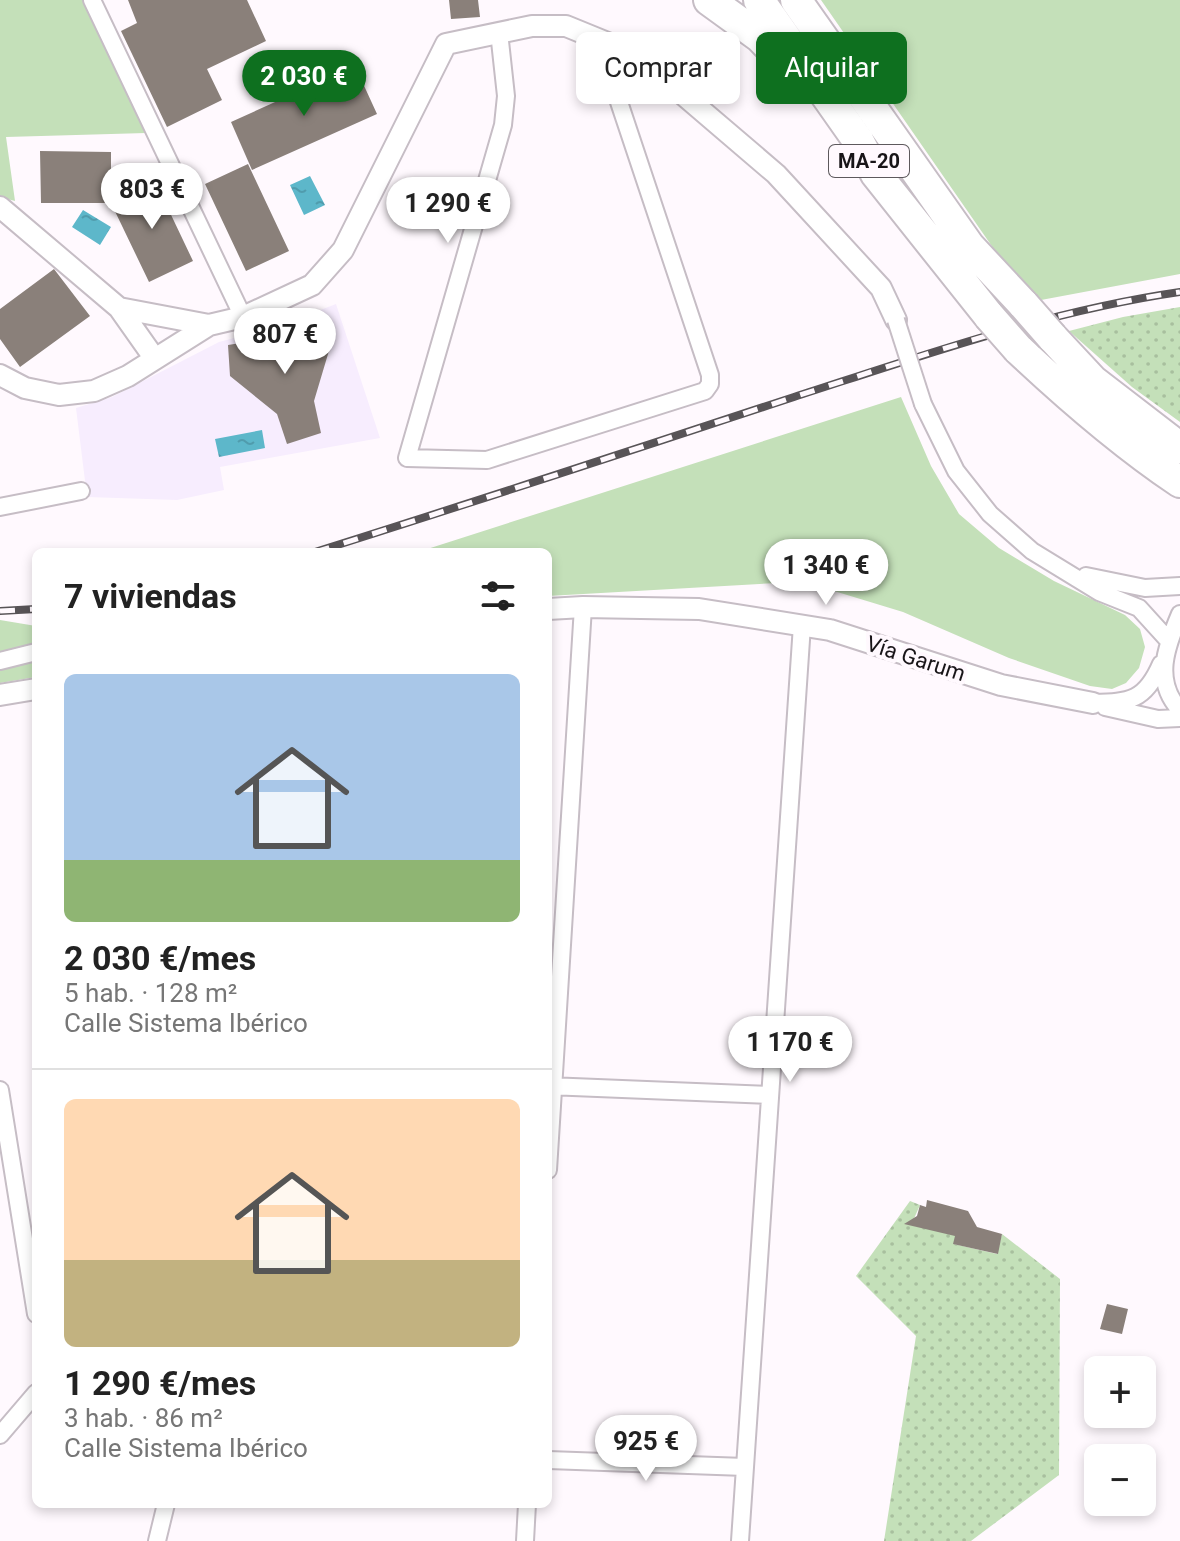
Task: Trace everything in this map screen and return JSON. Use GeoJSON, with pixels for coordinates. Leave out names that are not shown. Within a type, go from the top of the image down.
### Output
{"type":"FeatureCollection","features":[{"type":"Feature","properties":{"kind":"highway"},"geometry":{"type":"LineString","coordinates":[[709,0],[760,37],[798,77],[845,144],[876,174]]}},
{"type":"Feature","properties":{"kind":"highway","name":"MA-20"},"geometry":{"type":"LineString","coordinates":[[759,0],[859,142],[876,174],[989,316],[1018,349],[1106,427],[1180,482]]}},
{"type":"Feature","properties":{"kind":"highway","name":"MA-20"},"geometry":{"type":"LineString","coordinates":[[796,0],[969,246],[1093,381],[1180,448]]}},
{"type":"Feature","properties":{"kind":"street"},"geometry":{"type":"LineString","coordinates":[[92,0],[243,317]]}},
{"type":"Feature","properties":{"kind":"street"},"geometry":{"type":"LineString","coordinates":[[0,375],[25,388],[59,395],[94,391],[128,376],[209,325],[243,317],[312,285],[343,250],[446,44],[532,26],[566,26],[581,32]]}},
{"type":"Feature","properties":{"kind":"street"},"geometry":{"type":"LineString","coordinates":[[499,32],[506,96],[503,125],[407,458],[487,460],[705,391],[710,384],[710,375],[620,104]]}},
{"type":"Feature","properties":{"kind":"street"},"geometry":{"type":"LineString","coordinates":[[694,104],[776,174],[881,288],[896,320],[923,404],[956,471],[990,514],[1032,551],[1099,592],[1139,608],[1169,641]]}},
{"type":"Feature","properties":{"kind":"street"},"geometry":{"type":"LineString","coordinates":[[0,207],[119,308],[155,359]]}},
{"type":"Feature","properties":{"kind":"street"},"geometry":{"type":"LineString","coordinates":[[119,308],[209,325]]}},
{"type":"Feature","properties":{"kind":"street"},"geometry":{"type":"LineString","coordinates":[[0,507],[81,491]]}},
{"type":"Feature","properties":{"kind":"street"},"geometry":{"type":"LineString","coordinates":[[1069,571],[1145,588],[1180,586]]}},
{"type":"Feature","properties":{"kind":"street"},"geometry":{"type":"LineString","coordinates":[[552,1071],[583,607]]}},
{"type":"Feature","properties":{"kind":"street","name":"Vía Garum"},"geometry":{"type":"LineString","coordinates":[[552,609],[699,609],[802,625],[830,630],[1001,685],[1158,719],[1180,718]]}},
{"type":"Feature","properties":{"kind":"street","name":"Vía Garum"},"geometry":{"type":"LineString","coordinates":[[1093,703],[1124,702],[1136,698],[1153,682],[1180,614]]}},
{"type":"Feature","properties":{"kind":"street"},"geometry":{"type":"LineString","coordinates":[[740,1541],[802,625]]}},
{"type":"Feature","properties":{"kind":"street"},"geometry":{"type":"LineString","coordinates":[[0,661],[32,653]]}},
{"type":"Feature","properties":{"kind":"street"},"geometry":{"type":"LineString","coordinates":[[1163,658],[1170,700],[1180,710]]}},
{"type":"Feature","properties":{"kind":"street"},"geometry":{"type":"LineString","coordinates":[[0,695],[32,690]]}},
{"type":"Feature","properties":{"kind":"street"},"geometry":{"type":"LineString","coordinates":[[552,1086],[769,1095]]}},
{"type":"Feature","properties":{"kind":"street"},"geometry":{"type":"LineString","coordinates":[[0,1090],[32,1286]]}},
{"type":"Feature","properties":{"kind":"street"},"geometry":{"type":"LineString","coordinates":[[0,1435],[32,1398]]}},
{"type":"Feature","properties":{"kind":"street"},"geometry":{"type":"LineString","coordinates":[[552,1460],[745,1467]]}},
{"type":"Feature","properties":{"kind":"street"},"geometry":{"type":"LineString","coordinates":[[157,1541],[165,1508]]}},
{"type":"Feature","properties":{"kind":"street"},"geometry":{"type":"LineString","coordinates":[[525,1541],[527,1508]]}},
{"type":"Feature","properties":{"kind":"shaded area"},"geometry":{"type":"Polygon","coordinates":[[[336,304],[380,438],[220,467],[224,490],[177,500],[87,497],[76,408],[112,397],[219,342],[276,327],[336,304]]]}},
{"type":"Feature","properties":{"kind":"green space"},"geometry":{"type":"Polygon","coordinates":[[[0,0],[84,0],[146,133],[6,137],[15,201],[0,197],[0,0]]]}},
{"type":"Feature","properties":{"kind":"green space"},"geometry":{"type":"Polygon","coordinates":[[[821,0],[1180,0],[1180,274],[1041,300],[998,255],[893,104],[907,104],[907,32],[843,32],[821,0]]]}},
{"type":"Feature","properties":{"kind":"green space"},"geometry":{"type":"Polygon","coordinates":[[[1180,307],[1180,422],[1132,387],[1069,331],[1180,307]]]}},
{"type":"Feature","properties":{"kind":"green space"},"geometry":{"type":"Polygon","coordinates":[[[901,397],[931,466],[959,514],[999,548],[1054,581],[1125,615],[1140,629],[1145,647],[1139,668],[1126,683],[1112,689],[1090,686],[1009,658],[903,612],[834,591],[777,583],[552,596],[552,548],[430,548],[901,397]]]}},
{"type":"Feature","properties":{"kind":"green space"},"geometry":{"type":"Polygon","coordinates":[[[0,620],[32,625],[32,678],[0,683],[0,620]]]}},
{"type":"Feature","properties":{"kind":"green space"},"geometry":{"type":"Polygon","coordinates":[[[910,1201],[920,1205],[912,1223],[915,1226],[956,1235],[954,1244],[997,1254],[1002,1234],[1060,1279],[1059,1475],[971,1541],[884,1541],[916,1336],[856,1276],[910,1201]]]}},
{"type":"Feature","properties":{"kind":"water"},"geometry":{"type":"Polygon","coordinates":[[[310,176],[325,205],[304,215],[290,185],[310,176]]]}},
{"type":"Feature","properties":{"kind":"water"},"geometry":{"type":"Polygon","coordinates":[[[83,210],[111,227],[100,245],[72,227],[83,210]]]}},
{"type":"Feature","properties":{"kind":"water"},"geometry":{"type":"Polygon","coordinates":[[[262,430],[265,448],[219,457],[215,439],[262,430]]]}},
{"type":"Feature","properties":{"kind":"building"},"geometry":{"type":"Polygon","coordinates":[[[128,0],[247,0],[266,41],[207,69],[222,100],[167,127],[121,31],[137,23],[128,0]]]}},
{"type":"Feature","properties":{"kind":"building"},"geometry":{"type":"Polygon","coordinates":[[[449,0],[478,0],[480,17],[451,19],[449,0]]]}},
{"type":"Feature","properties":{"kind":"building"},"geometry":{"type":"Polygon","coordinates":[[[355,66],[377,114],[252,170],[231,122],[355,66]]]}},
{"type":"Feature","properties":{"kind":"building"},"geometry":{"type":"Polygon","coordinates":[[[40,151],[111,152],[111,203],[41,203],[40,151]]]}},
{"type":"Feature","properties":{"kind":"building"},"geometry":{"type":"Polygon","coordinates":[[[248,164],[289,251],[246,271],[205,184],[248,164]]]}},
{"type":"Feature","properties":{"kind":"building"},"geometry":{"type":"Polygon","coordinates":[[[154,179],[193,261],[149,282],[111,203],[154,179]]]}},
{"type":"Feature","properties":{"kind":"building"},"geometry":{"type":"Polygon","coordinates":[[[54,269],[90,316],[20,367],[0,339],[0,309],[54,269]]]}},
{"type":"Feature","properties":{"kind":"building"},"geometry":{"type":"Polygon","coordinates":[[[317,319],[331,344],[314,401],[321,433],[287,444],[277,414],[230,376],[228,345],[285,336],[317,319]]]}},
{"type":"Feature","properties":{"kind":"building"},"geometry":{"type":"Polygon","coordinates":[[[927,1200],[968,1211],[977,1227],[1002,1234],[998,1254],[953,1244],[955,1236],[904,1224],[917,1216],[920,1205],[926,1207],[927,1200]]]}},
{"type":"Feature","properties":{"kind":"building"},"geometry":{"type":"Polygon","coordinates":[[[1107,1304],[1128,1309],[1122,1334],[1100,1329],[1107,1304]]]}},
{"type":"Feature","properties":{"kind":"railway"},"geometry":{"type":"LineString","coordinates":[[328,548],[985,336],[1082,311],[1180,292]]}},
{"type":"Feature","properties":{"kind":"railway"},"geometry":{"type":"LineString","coordinates":[[0,611],[32,609]]}}]}
